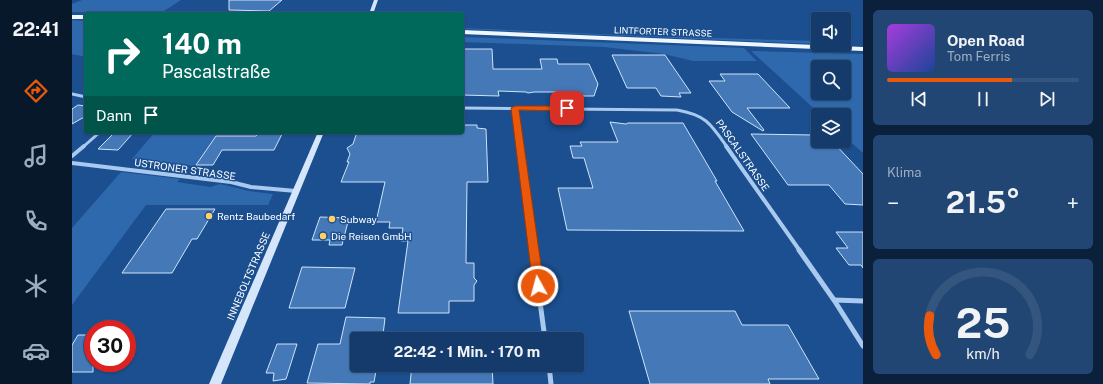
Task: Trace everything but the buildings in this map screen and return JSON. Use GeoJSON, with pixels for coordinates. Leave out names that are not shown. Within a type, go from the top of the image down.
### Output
{"type":"FeatureCollection","features":[{"type":"Feature","properties":{"kind":"main road"},"geometry":{"type":"LineString","coordinates":[[72,16],[84,17]]}},
{"type":"Feature","properties":{"kind":"main road","name":"LINTFORTER STRASSE"},"geometry":{"type":"LineString","coordinates":[[464,32],[863,49]]}},
{"type":"Feature","properties":{"kind":"street"},"geometry":{"type":"LineString","coordinates":[[372,12],[376,0]]}},
{"type":"Feature","properties":{"kind":"street"},"geometry":{"type":"LineString","coordinates":[[72,94],[84,97]]}},
{"type":"Feature","properties":{"kind":"street","name":"PASCALSTRASSE"},"geometry":{"type":"LineString","coordinates":[[464,108],[664,109],[694,113],[704,118],[710,123],[834,300],[863,346]]}},
{"type":"Feature","properties":{"kind":"street"},"geometry":{"type":"LineString","coordinates":[[515,108],[544,332]]}},
{"type":"Feature","properties":{"kind":"street"},"geometry":{"type":"LineString","coordinates":[[72,156],[98,134]]}},
{"type":"Feature","properties":{"kind":"street","name":"INNEBOLTSTRASSE"},"geometry":{"type":"LineString","coordinates":[[215,384],[320,134]]}},
{"type":"Feature","properties":{"kind":"street","name":"USTRONER STRASSE"},"geometry":{"type":"LineString","coordinates":[[72,163],[223,181],[251,187],[296,190]]}},
{"type":"Feature","properties":{"kind":"street"},"geometry":{"type":"LineString","coordinates":[[834,300],[863,301]]}},
{"type":"Feature","properties":{"kind":"street"},"geometry":{"type":"LineString","coordinates":[[550,372],[551,384]]}},
{"type":"Feature","properties":{"kind":"shaded area"},"geometry":{"type":"Polygon","coordinates":[[[82,0],[181,0],[164,11],[168,12],[72,12],[72,4],[82,0]]]}},
{"type":"Feature","properties":{"kind":"shaded area"},"geometry":{"type":"Polygon","coordinates":[[[72,20],[84,21],[84,57],[72,54],[72,20]]]}},
{"type":"Feature","properties":{"kind":"shaded area"},"geometry":{"type":"Polygon","coordinates":[[[464,28],[645,36],[811,41],[811,44],[464,28]]]}},
{"type":"Feature","properties":{"kind":"shaded area"},"geometry":{"type":"Polygon","coordinates":[[[464,37],[744,48],[757,61],[693,61],[664,54],[604,47],[464,42],[464,37]]]}},
{"type":"Feature","properties":{"kind":"shaded area"},"geometry":{"type":"Polygon","coordinates":[[[751,51],[863,54],[863,153],[851,142],[851,108],[813,108],[751,51]]]}},
{"type":"Feature","properties":{"kind":"shaded area"},"geometry":{"type":"Polygon","coordinates":[[[153,134],[217,134],[195,166],[132,159],[153,134]]]}},
{"type":"Feature","properties":{"kind":"shaded area"},"geometry":{"type":"Polygon","coordinates":[[[121,172],[180,179],[177,182],[210,187],[220,184],[249,191],[273,194],[268,205],[146,205],[72,305],[72,228],[121,172]]]}},
{"type":"Feature","properties":{"kind":"place","name":"Rentz Baubedarf"},"geometry":{"type":"Point","coordinates":[209,216]}},
{"type":"Feature","properties":{"kind":"place","name":"Subway"},"geometry":{"type":"Point","coordinates":[332,219]}},
{"type":"Feature","properties":{"kind":"place","name":"Die Reisen GmbH"},"geometry":{"type":"Point","coordinates":[323,236]}},
{"type":"Feature","properties":{"kind":"route"},"geometry":{"type":"LineString","coordinates":[[538,286],[515,108],[567,108]]}}]}
